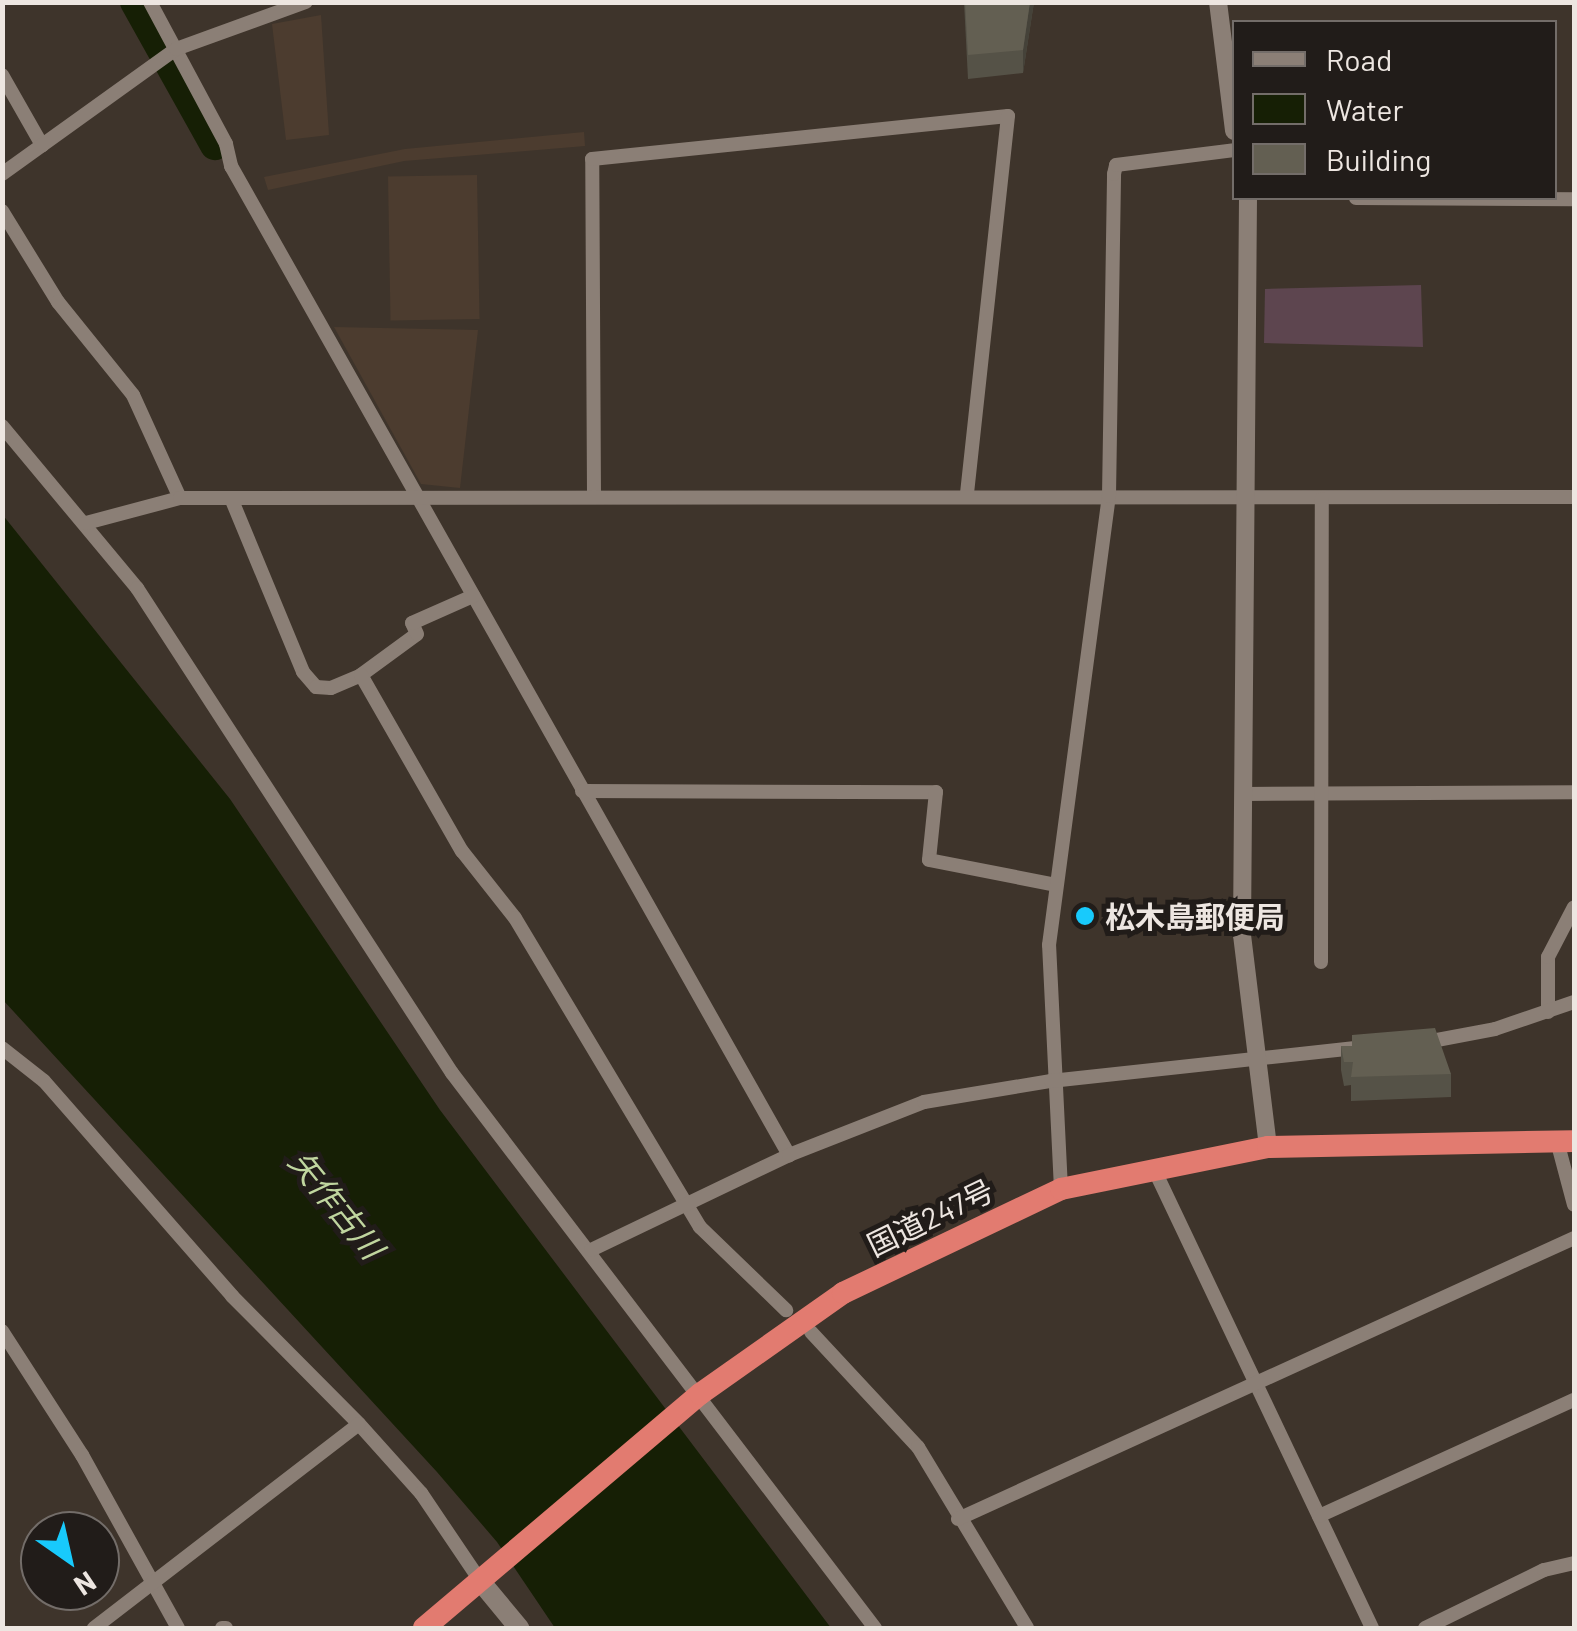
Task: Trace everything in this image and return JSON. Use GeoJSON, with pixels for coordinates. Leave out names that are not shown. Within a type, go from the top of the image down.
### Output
{"type":"FeatureCollection","features":[{"type":"Feature","properties":{"kind":"highway","name":"国道247号"},"geometry":{"type":"LineString","coordinates":[[424,1628],[700,1394],[884,1270],[1061,1190],[1268,1147],[1566,1141]]}},
{"type":"Feature","properties":{"kind":"main road"},"geometry":{"type":"LineString","coordinates":[[481,1582],[519,1628]]}},
{"type":"Feature","properties":{"kind":"street"},"geometry":{"type":"LineString","coordinates":[[150,2],[226,144],[231,166],[789,1155]]}},
{"type":"Feature","properties":{"kind":"street"},"geometry":{"type":"LineString","coordinates":[[2,174],[176,49],[306,2]]}},
{"type":"Feature","properties":{"kind":"street"},"geometry":{"type":"LineString","coordinates":[[1218,2],[1232,115]]}},
{"type":"Feature","properties":{"kind":"street"},"geometry":{"type":"LineString","coordinates":[[2,76],[42,145]]}},
{"type":"Feature","properties":{"kind":"street"},"geometry":{"type":"LineString","coordinates":[[594,495],[592,158],[1008,116],[967,494]]}},
{"type":"Feature","properties":{"kind":"street"},"geometry":{"type":"LineString","coordinates":[[1061,1190],[1051,1081],[1049,946],[1109,496],[1116,165],[1232,150]]}},
{"type":"Feature","properties":{"kind":"street"},"geometry":{"type":"LineString","coordinates":[[1248,200],[1243,956],[1252,1056],[1268,1147]]}},
{"type":"Feature","properties":{"kind":"street"},"geometry":{"type":"LineString","coordinates":[[2,211],[58,302],[134,395],[180,498]]}},
{"type":"Feature","properties":{"kind":"street"},"geometry":{"type":"LineString","coordinates":[[2,426],[86,523],[222,711],[298,841],[452,1073],[875,1628]]}},
{"type":"Feature","properties":{"kind":"street"},"geometry":{"type":"LineString","coordinates":[[86,523],[180,498],[967,494],[1322,499],[1574,497]]}},
{"type":"Feature","properties":{"kind":"street"},"geometry":{"type":"LineString","coordinates":[[231,498],[304,672],[316,687],[331,688],[361,676],[417,634],[412,623],[474,596]]}},
{"type":"Feature","properties":{"kind":"street"},"geometry":{"type":"LineString","coordinates":[[1321,962],[1322,499]]}},
{"type":"Feature","properties":{"kind":"street"},"geometry":{"type":"LineString","coordinates":[[361,676],[462,852],[514,918],[700,1227],[786,1310]]}},
{"type":"Feature","properties":{"kind":"street"},"geometry":{"type":"LineString","coordinates":[[582,791],[936,792],[929,860],[1056,885]]}},
{"type":"Feature","properties":{"kind":"street"},"geometry":{"type":"LineString","coordinates":[[1244,794],[1574,792]]}},
{"type":"Feature","properties":{"kind":"street"},"geometry":{"type":"LineString","coordinates":[[1548,1012],[1548,957],[1574,907]]}},
{"type":"Feature","properties":{"kind":"street"},"geometry":{"type":"LineString","coordinates":[[1404,1044],[1548,1012],[1574,1002]]}},
{"type":"Feature","properties":{"kind":"street"},"geometry":{"type":"LineString","coordinates":[[590,1250],[789,1155],[924,1102],[1051,1081],[1252,1056],[1368,1047]]}},
{"type":"Feature","properties":{"kind":"street"},"geometry":{"type":"LineString","coordinates":[[2,1048],[44,1081],[220,1283],[421,1492],[481,1582]]}},
{"type":"Feature","properties":{"kind":"street"},"geometry":{"type":"LineString","coordinates":[[1566,1141],[1574,1206]]}},
{"type":"Feature","properties":{"kind":"street"},"geometry":{"type":"LineString","coordinates":[[1154,1169],[1259,1381],[1372,1628]]}},
{"type":"Feature","properties":{"kind":"street"},"geometry":{"type":"LineString","coordinates":[[958,1519],[1574,1238]]}},
{"type":"Feature","properties":{"kind":"street"},"geometry":{"type":"LineString","coordinates":[[2,1331],[178,1628]]}},
{"type":"Feature","properties":{"kind":"street"},"geometry":{"type":"LineString","coordinates":[[811,1332],[906,1432],[1027,1628]]}},
{"type":"Feature","properties":{"kind":"street"},"geometry":{"type":"LineString","coordinates":[[1319,1516],[1574,1400]]}},
{"type":"Feature","properties":{"kind":"street"},"geometry":{"type":"LineString","coordinates":[[94,1628],[359,1424]]}},
{"type":"Feature","properties":{"kind":"street"},"geometry":{"type":"LineString","coordinates":[[1425,1628],[1544,1570],[1574,1563]]}},
{"type":"Feature","properties":{"kind":"shaded area"},"geometry":{"type":"Polygon","coordinates":[[[321,15],[329,135],[286,140],[272,24],[321,15]]]}},
{"type":"Feature","properties":{"kind":"shaded area"},"geometry":{"type":"Polygon","coordinates":[[[584,132],[585,146],[404,161],[268,190],[264,177],[405,149],[584,132]]]}},
{"type":"Feature","properties":{"kind":"shaded area"},"geometry":{"type":"Polygon","coordinates":[[[477,175],[480,319],[391,321],[388,177],[477,175]]]}},
{"type":"Feature","properties":{"kind":"shaded area"},"geometry":{"type":"Polygon","coordinates":[[[1421,285],[1423,347],[1264,343],[1265,289],[1421,285]]]}},
{"type":"Feature","properties":{"kind":"shaded area"},"geometry":{"type":"Polygon","coordinates":[[[334,327],[478,330],[460,488],[421,484],[334,327]]]}},
{"type":"Feature","properties":{"kind":"water","name":"矢作古川"},"geometry":{"type":"Polygon","coordinates":[[[2,514],[230,799],[440,1110],[831,1628],[555,1628],[497,1542],[437,1472],[3,1000],[2,514]]]}},
{"type":"Feature","properties":{"kind":"building"},"geometry":{"type":"Polygon","coordinates":[[[965,2],[1030,2],[1023,50],[968,55],[965,2]]]}},
{"type":"Feature","properties":{"kind":"building"},"geometry":{"type":"Polygon","coordinates":[[[1435,1028],[1451,1074],[1351,1077],[1353,1062],[1344,1062],[1341,1046],[1352,1046],[1352,1035],[1435,1028]]]}},
{"type":"Feature","properties":{"kind":"waterway"},"geometry":{"type":"LineString","coordinates":[[135,2],[215,145]]}},
{"type":"Feature","properties":{"kind":"place","name":"松木島郵便局"},"geometry":{"type":"Point","coordinates":[1085,916]}}]}
